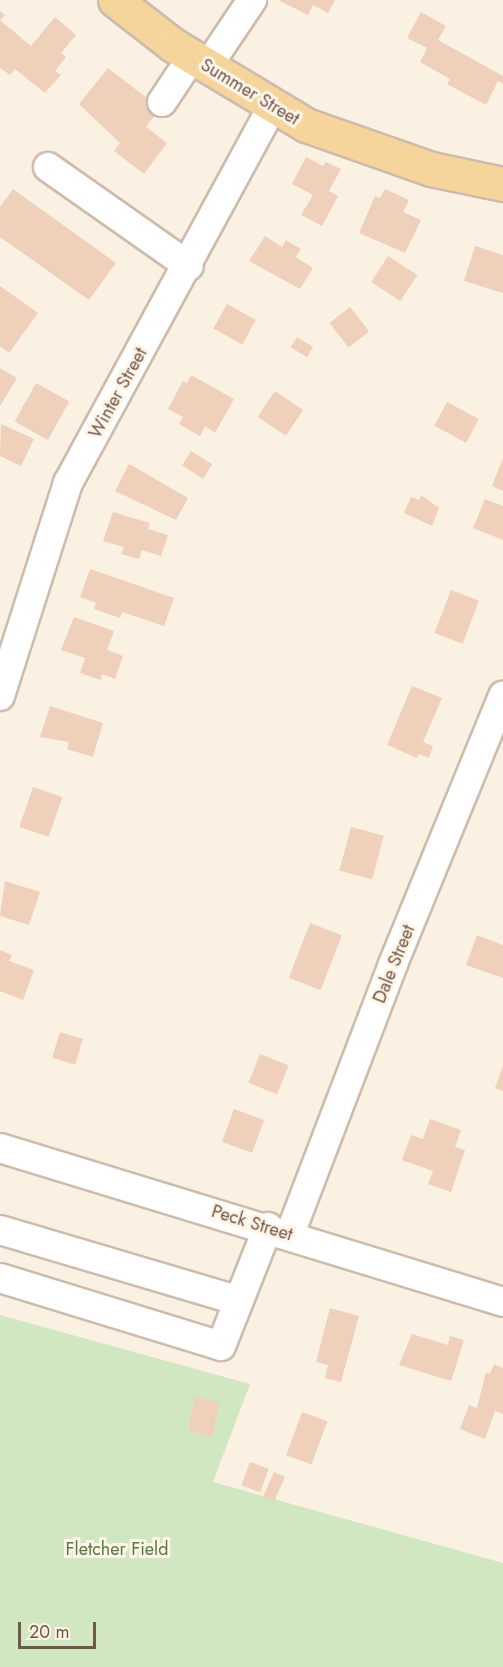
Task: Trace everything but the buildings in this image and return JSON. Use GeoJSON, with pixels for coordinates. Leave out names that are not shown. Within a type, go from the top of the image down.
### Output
{"type":"FeatureCollection","features":[{"type":"Feature","properties":{"kind":"main road","name":"Summer Street"},"geometry":{"type":"LineString","coordinates":[[115,0],[200,62],[306,125],[431,169],[503,184]]}},
{"type":"Feature","properties":{"kind":"street"},"geometry":{"type":"LineString","coordinates":[[162,102],[200,62],[252,0]]}},
{"type":"Feature","properties":{"kind":"street","name":"Winter Street"},"geometry":{"type":"LineString","coordinates":[[0,696],[68,483],[189,266],[273,105]]}},
{"type":"Feature","properties":{"kind":"street"},"geometry":{"type":"LineString","coordinates":[[48,167],[189,266]]}},
{"type":"Feature","properties":{"kind":"street","name":"Dale Street"},"geometry":{"type":"LineString","coordinates":[[0,1278],[221,1346],[239,1301],[279,1231],[393,964],[503,696]]}},
{"type":"Feature","properties":{"kind":"street","name":"Peck Street"},"geometry":{"type":"LineString","coordinates":[[0,1148],[279,1231],[503,1302]]}},
{"type":"Feature","properties":{"kind":"street"},"geometry":{"type":"LineString","coordinates":[[0,1230],[239,1301]]}},
{"type":"Feature","properties":{"kind":"green space","name":"Fletcher Field"},"geometry":{"type":"Polygon","coordinates":[[[0,1315],[250,1384],[213,1482],[503,1563],[503,1667],[0,1667],[0,1315]]]}}]}
